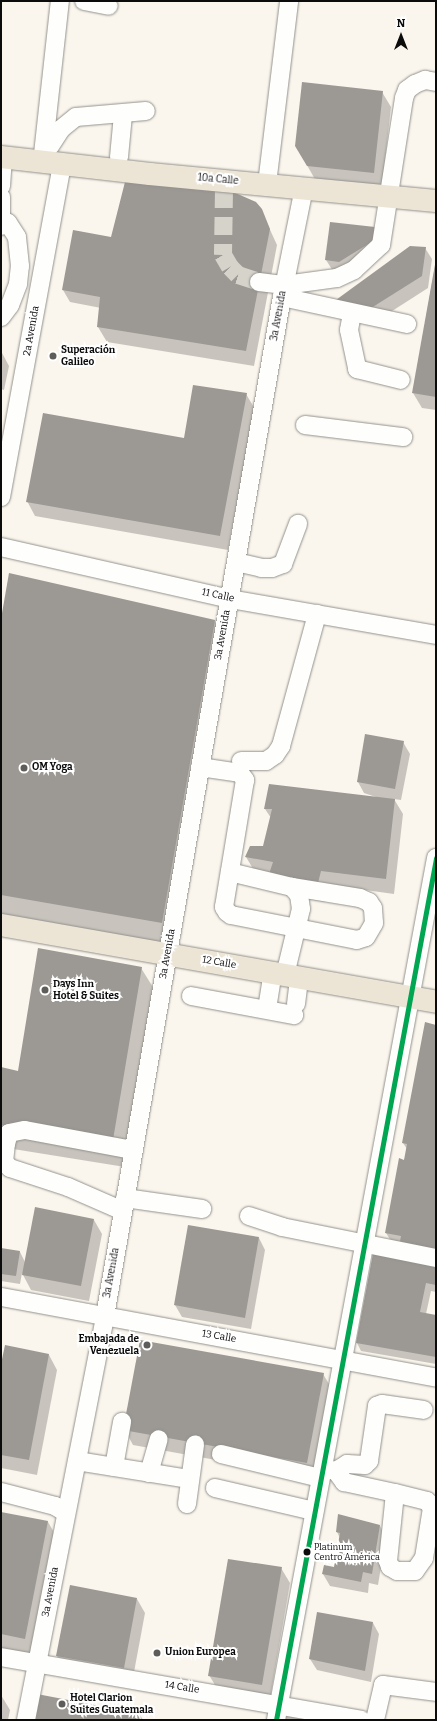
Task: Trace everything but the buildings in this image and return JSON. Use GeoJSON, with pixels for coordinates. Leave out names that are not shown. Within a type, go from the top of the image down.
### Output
{"type":"FeatureCollection","features":[{"type":"Feature","properties":{"kind":"main road","name":"10a Calle"},"geometry":{"type":"LineString","coordinates":[[2,157],[52,158],[223,185],[267,184],[389,195],[436,201]]}},
{"type":"Feature","properties":{"kind":"main road","name":"12 Calle"},"geometry":{"type":"LineString","coordinates":[[1,925],[436,1002]]}},
{"type":"Feature","properties":{"kind":"street","name":"2a Avenida"},"geometry":{"type":"LineString","coordinates":[[1,497],[52,158],[60,1]]}},
{"type":"Feature","properties":{"kind":"street"},"geometry":{"type":"LineString","coordinates":[[84,1],[109,6]]}},
{"type":"Feature","properties":{"kind":"street"},"geometry":{"type":"LineString","coordinates":[[267,184],[289,1]]}},
{"type":"Feature","properties":{"kind":"street"},"geometry":{"type":"LineString","coordinates":[[283,291],[337,278],[354,270],[381,245],[407,90],[415,84],[425,80],[436,82]]}},
{"type":"Feature","properties":{"kind":"street"},"geometry":{"type":"LineString","coordinates":[[52,158],[60,129],[76,116],[123,115],[146,111]]}},
{"type":"Feature","properties":{"kind":"street"},"geometry":{"type":"LineString","coordinates":[[119,157],[123,115]]}},
{"type":"Feature","properties":{"kind":"street"},"geometry":{"type":"LineString","coordinates":[[1,186],[2,157]]}},
{"type":"Feature","properties":{"kind":"street","name":"3a Avenida"},"geometry":{"type":"LineString","coordinates":[[26,1720],[105,1316],[132,1150],[168,954],[283,291],[304,188]]}},
{"type":"Feature","properties":{"kind":"street"},"geometry":{"type":"LineString","coordinates":[[1,197],[2,223],[8,223],[16,237],[20,266],[18,284],[10,305],[1,317]]}},
{"type":"Feature","properties":{"kind":"street"},"geometry":{"type":"LineString","coordinates":[[259,282],[352,313],[407,324]]}},
{"type":"Feature","properties":{"kind":"street"},"geometry":{"type":"LineString","coordinates":[[352,313],[349,330],[356,369],[401,380]]}},
{"type":"Feature","properties":{"kind":"street"},"geometry":{"type":"LineString","coordinates":[[305,425],[403,437]]}},
{"type":"Feature","properties":{"kind":"street"},"geometry":{"type":"LineString","coordinates":[[236,562],[266,568],[283,564],[298,524]]}},
{"type":"Feature","properties":{"kind":"street","name":"11 Calle"},"geometry":{"type":"LineString","coordinates":[[1,547],[230,599],[436,635]]}},
{"type":"Feature","properties":{"kind":"street"},"geometry":{"type":"LineString","coordinates":[[240,761],[266,761],[275,756],[281,746],[317,614]]}},
{"type":"Feature","properties":{"kind":"street"},"geometry":{"type":"LineString","coordinates":[[200,768],[240,773],[245,780],[224,906],[227,912],[231,915],[357,940],[369,933],[375,916],[369,902],[360,898],[292,887],[230,872]]}},
{"type":"Feature","properties":{"kind":"street"},"geometry":{"type":"LineString","coordinates":[[278,1712],[314,1511],[326,1472],[342,1360],[436,858]]}},
{"type":"Feature","properties":{"kind":"street"},"geometry":{"type":"LineString","coordinates":[[267,1009],[286,975],[297,927],[301,904],[298,895],[292,887]]}},
{"type":"Feature","properties":{"kind":"street"},"geometry":{"type":"LineString","coordinates":[[191,996],[267,1009],[295,1009],[286,975]]}},
{"type":"Feature","properties":{"kind":"street"},"geometry":{"type":"LineString","coordinates":[[132,1150],[25,1130],[9,1133],[4,1162],[10,1168],[124,1205],[202,1209]]}},
{"type":"Feature","properties":{"kind":"street"},"geometry":{"type":"LineString","coordinates":[[249,1216],[282,1227],[364,1242],[436,1258]]}},
{"type":"Feature","properties":{"kind":"street","name":"13 Calle"},"geometry":{"type":"LineString","coordinates":[[1,1297],[436,1378]]}},
{"type":"Feature","properties":{"kind":"street"},"geometry":{"type":"LineString","coordinates":[[326,1472],[347,1464],[364,1466],[369,1461],[377,1406],[382,1404],[424,1410]]}},
{"type":"Feature","properties":{"kind":"street"},"geometry":{"type":"LineString","coordinates":[[114,1467],[122,1422]]}},
{"type":"Feature","properties":{"kind":"street"},"geometry":{"type":"LineString","coordinates":[[149,1473],[160,1439]]}},
{"type":"Feature","properties":{"kind":"street"},"geometry":{"type":"LineString","coordinates":[[187,1504],[196,1445]]}},
{"type":"Feature","properties":{"kind":"street"},"geometry":{"type":"LineString","coordinates":[[221,1454],[326,1472],[344,1482],[395,1493]]}},
{"type":"Feature","properties":{"kind":"street"},"geometry":{"type":"LineString","coordinates":[[77,1461],[190,1479]]}},
{"type":"Feature","properties":{"kind":"street"},"geometry":{"type":"LineString","coordinates":[[215,1488],[314,1511]]}},
{"type":"Feature","properties":{"kind":"street"},"geometry":{"type":"LineString","coordinates":[[1,1492],[55,1506],[66,1513]]}},
{"type":"Feature","properties":{"kind":"street","name":"14 Calle"},"geometry":{"type":"LineString","coordinates":[[1,1657],[278,1712],[362,1720]]}},
{"type":"Feature","properties":{"kind":"street"},"geometry":{"type":"LineString","coordinates":[[375,1720],[383,1685],[436,1692]]}},
{"type":"Feature","properties":{"kind":"tunnel"},"geometry":{"type":"LineString","coordinates":[[224,190],[223,255],[230,267],[238,275],[259,282]]}},
{"type":"Feature","properties":{"kind":"transit line"},"geometry":{"type":"LineString","coordinates":[[276,1720],[436,858]]}},
{"type":"Feature","properties":{"kind":"place","name":"Superación Galileo"},"geometry":{"type":"Point","coordinates":[53,356]}},
{"type":"Feature","properties":{"kind":"place","name":"OM Yoga"},"geometry":{"type":"Point","coordinates":[24,768]}},
{"type":"Feature","properties":{"kind":"place","name":"Days Inn Hotel & Suites"},"geometry":{"type":"Point","coordinates":[45,990]}},
{"type":"Feature","properties":{"kind":"place","name":"Embajada de Venezuela"},"geometry":{"type":"Point","coordinates":[147,1345]}},
{"type":"Feature","properties":{"kind":"place","name":"Platinum Centro Amėrica"},"geometry":{"type":"Point","coordinates":[307,1552]}},
{"type":"Feature","properties":{"kind":"place","name":"Union Europea"},"geometry":{"type":"Point","coordinates":[157,1653]}},
{"type":"Feature","properties":{"kind":"place","name":"Hotel Clarion Suites Guatemala"},"geometry":{"type":"Point","coordinates":[62,1704]}}]}
